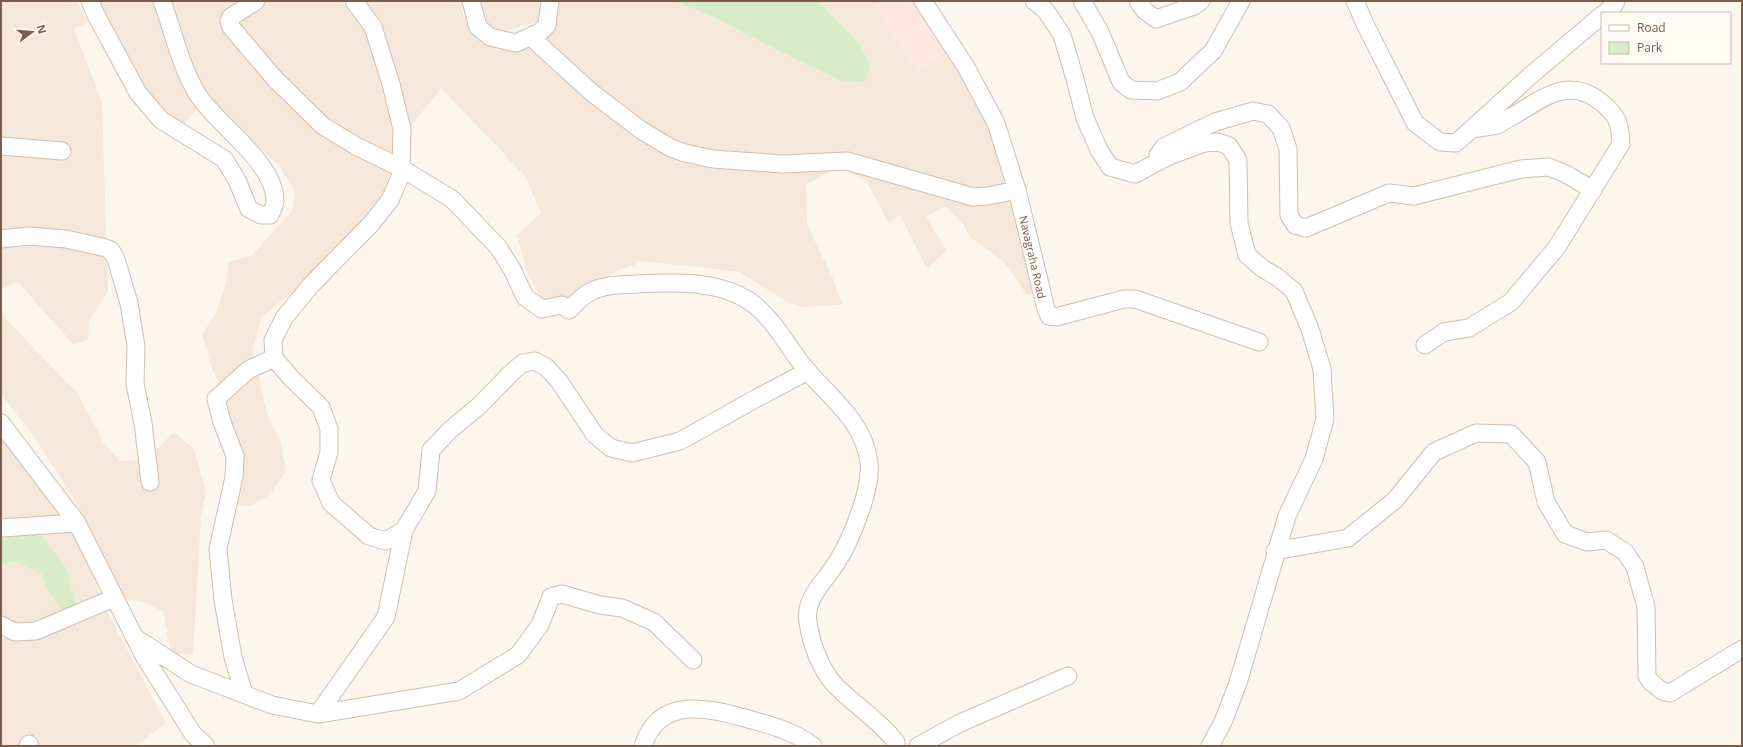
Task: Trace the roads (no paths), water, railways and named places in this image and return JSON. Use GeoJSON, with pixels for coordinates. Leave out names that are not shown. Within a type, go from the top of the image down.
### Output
{"type":"FeatureCollection","features":[{"type":"Feature","properties":{"kind":"street"},"geometry":{"type":"LineString","coordinates":[[90,1],[138,93],[161,120],[224,159],[237,180],[249,209],[261,215],[270,215],[275,202],[270,180],[252,154],[206,106],[197,94],[186,72],[162,1]]}},
{"type":"Feature","properties":{"kind":"street"},"geometry":{"type":"LineString","coordinates":[[256,1],[231,17],[229,21],[231,27],[275,79],[323,126],[356,146],[401,168],[452,199],[498,247],[512,269],[525,297],[542,309],[562,305],[569,310],[585,294],[607,286],[669,283],[697,284],[718,288],[740,296],[754,305],[769,318],[808,372],[857,426],[867,449],[869,466],[868,483],[856,521],[838,561],[811,597],[808,608],[808,622],[822,667],[834,684],[887,731],[896,742],[896,746]]}},
{"type":"Feature","properties":{"kind":"street"},"geometry":{"type":"LineString","coordinates":[[354,1],[373,27],[391,84],[402,129],[400,175],[390,200],[371,224],[311,285],[284,318],[273,340],[274,358],[292,379],[321,407],[329,429],[330,452],[321,480],[331,503],[369,536],[386,541],[404,530]]}},
{"type":"Feature","properties":{"kind":"street"},"geometry":{"type":"LineString","coordinates":[[471,1],[478,26],[490,37],[516,43],[540,32],[547,25],[550,1]]}},
{"type":"Feature","properties":{"kind":"street","name":"Navagraha Road"},"geometry":{"type":"LineString","coordinates":[[924,1],[966,67],[996,122],[1017,190],[1049,316],[1056,317],[1124,299],[1135,299],[1260,342]]}},
{"type":"Feature","properties":{"kind":"street"},"geometry":{"type":"LineString","coordinates":[[1034,1],[1046,11],[1062,35],[1085,118],[1099,150],[1110,167],[1135,174],[1149,165],[1169,156],[1204,144],[1218,142],[1229,146],[1238,160],[1239,224],[1247,255],[1262,268],[1277,277],[1294,292],[1310,329],[1322,369],[1325,419],[1314,459],[1287,516],[1275,552],[1238,683],[1224,722],[1210,746]]}},
{"type":"Feature","properties":{"kind":"street"},"geometry":{"type":"LineString","coordinates":[[1082,1],[1100,32],[1121,82],[1131,90],[1157,91],[1180,82],[1213,50],[1241,1]]}},
{"type":"Feature","properties":{"kind":"street"},"geometry":{"type":"LineString","coordinates":[[1138,1],[1145,12],[1156,19],[1194,6],[1201,1]]}},
{"type":"Feature","properties":{"kind":"street"},"geometry":{"type":"LineString","coordinates":[[1355,1],[1415,123],[1440,142],[1456,143],[1530,76],[1601,16]]}},
{"type":"Feature","properties":{"kind":"street"},"geometry":{"type":"LineString","coordinates":[[1606,12],[1616,1]]}},
{"type":"Feature","properties":{"kind":"street"},"geometry":{"type":"LineString","coordinates":[[531,37],[591,92],[635,126],[657,140],[685,153],[713,159],[784,164],[847,161],[973,197],[988,196],[1017,190]]}},
{"type":"Feature","properties":{"kind":"street"},"geometry":{"type":"LineString","coordinates":[[1425,345],[1444,332],[1469,328],[1511,302],[1557,247],[1605,173],[1621,144],[1620,126],[1611,110],[1596,98],[1580,90],[1564,89],[1547,95],[1498,124],[1473,129]]}},
{"type":"Feature","properties":{"kind":"street"},"geometry":{"type":"LineString","coordinates":[[1149,165],[1164,147],[1183,137],[1215,122],[1253,111],[1268,114],[1281,128],[1288,149],[1289,215],[1295,225],[1306,228],[1389,193],[1414,196],[1521,169],[1549,167],[1566,174],[1593,190]]}},
{"type":"Feature","properties":{"kind":"street"},"geometry":{"type":"LineString","coordinates":[[1,146],[62,151]]}},
{"type":"Feature","properties":{"kind":"street"},"geometry":{"type":"LineString","coordinates":[[1,238],[28,236],[66,239],[111,250],[116,260],[129,303],[136,346],[135,384],[143,423],[150,482]]}},
{"type":"Feature","properties":{"kind":"street"},"geometry":{"type":"LineString","coordinates":[[244,694],[232,657],[218,549],[234,477],[235,456],[222,422],[216,399],[248,370],[274,358]]}},
{"type":"Feature","properties":{"kind":"street"},"geometry":{"type":"LineString","coordinates":[[318,714],[386,617],[404,530],[427,491],[431,450],[450,430],[479,406],[512,372],[523,363],[535,361],[546,367],[559,381],[594,435],[611,448],[632,453],[680,441],[757,398],[808,372]]}},
{"type":"Feature","properties":{"kind":"street"},"geometry":{"type":"LineString","coordinates":[[1,423],[77,523],[144,656],[193,734],[206,746]]}},
{"type":"Feature","properties":{"kind":"street"},"geometry":{"type":"LineString","coordinates":[[1275,552],[1348,538],[1395,500],[1434,452],[1476,433],[1511,434],[1537,462],[1546,502],[1565,534],[1587,542],[1606,540],[1625,552],[1635,566],[1646,607],[1647,676],[1662,692],[1670,693],[1742,649]]}},
{"type":"Feature","properties":{"kind":"street"},"geometry":{"type":"LineString","coordinates":[[1,528],[77,523]]}},
{"type":"Feature","properties":{"kind":"street"},"geometry":{"type":"LineString","coordinates":[[134,637],[190,674],[272,705],[318,714],[458,691],[518,656],[540,625],[551,597],[562,594],[600,605],[622,608],[654,622],[693,660]]}},
{"type":"Feature","properties":{"kind":"street"},"geometry":{"type":"LineString","coordinates":[[1,625],[15,632],[36,631],[114,598]]}},
{"type":"Feature","properties":{"kind":"street"},"geometry":{"type":"LineString","coordinates":[[918,746],[958,724],[1068,676]]}},
{"type":"Feature","properties":{"kind":"street"},"geometry":{"type":"LineString","coordinates":[[643,746],[646,736],[658,720],[678,710],[698,708],[720,711],[772,725],[804,739],[813,746]]}}]}
